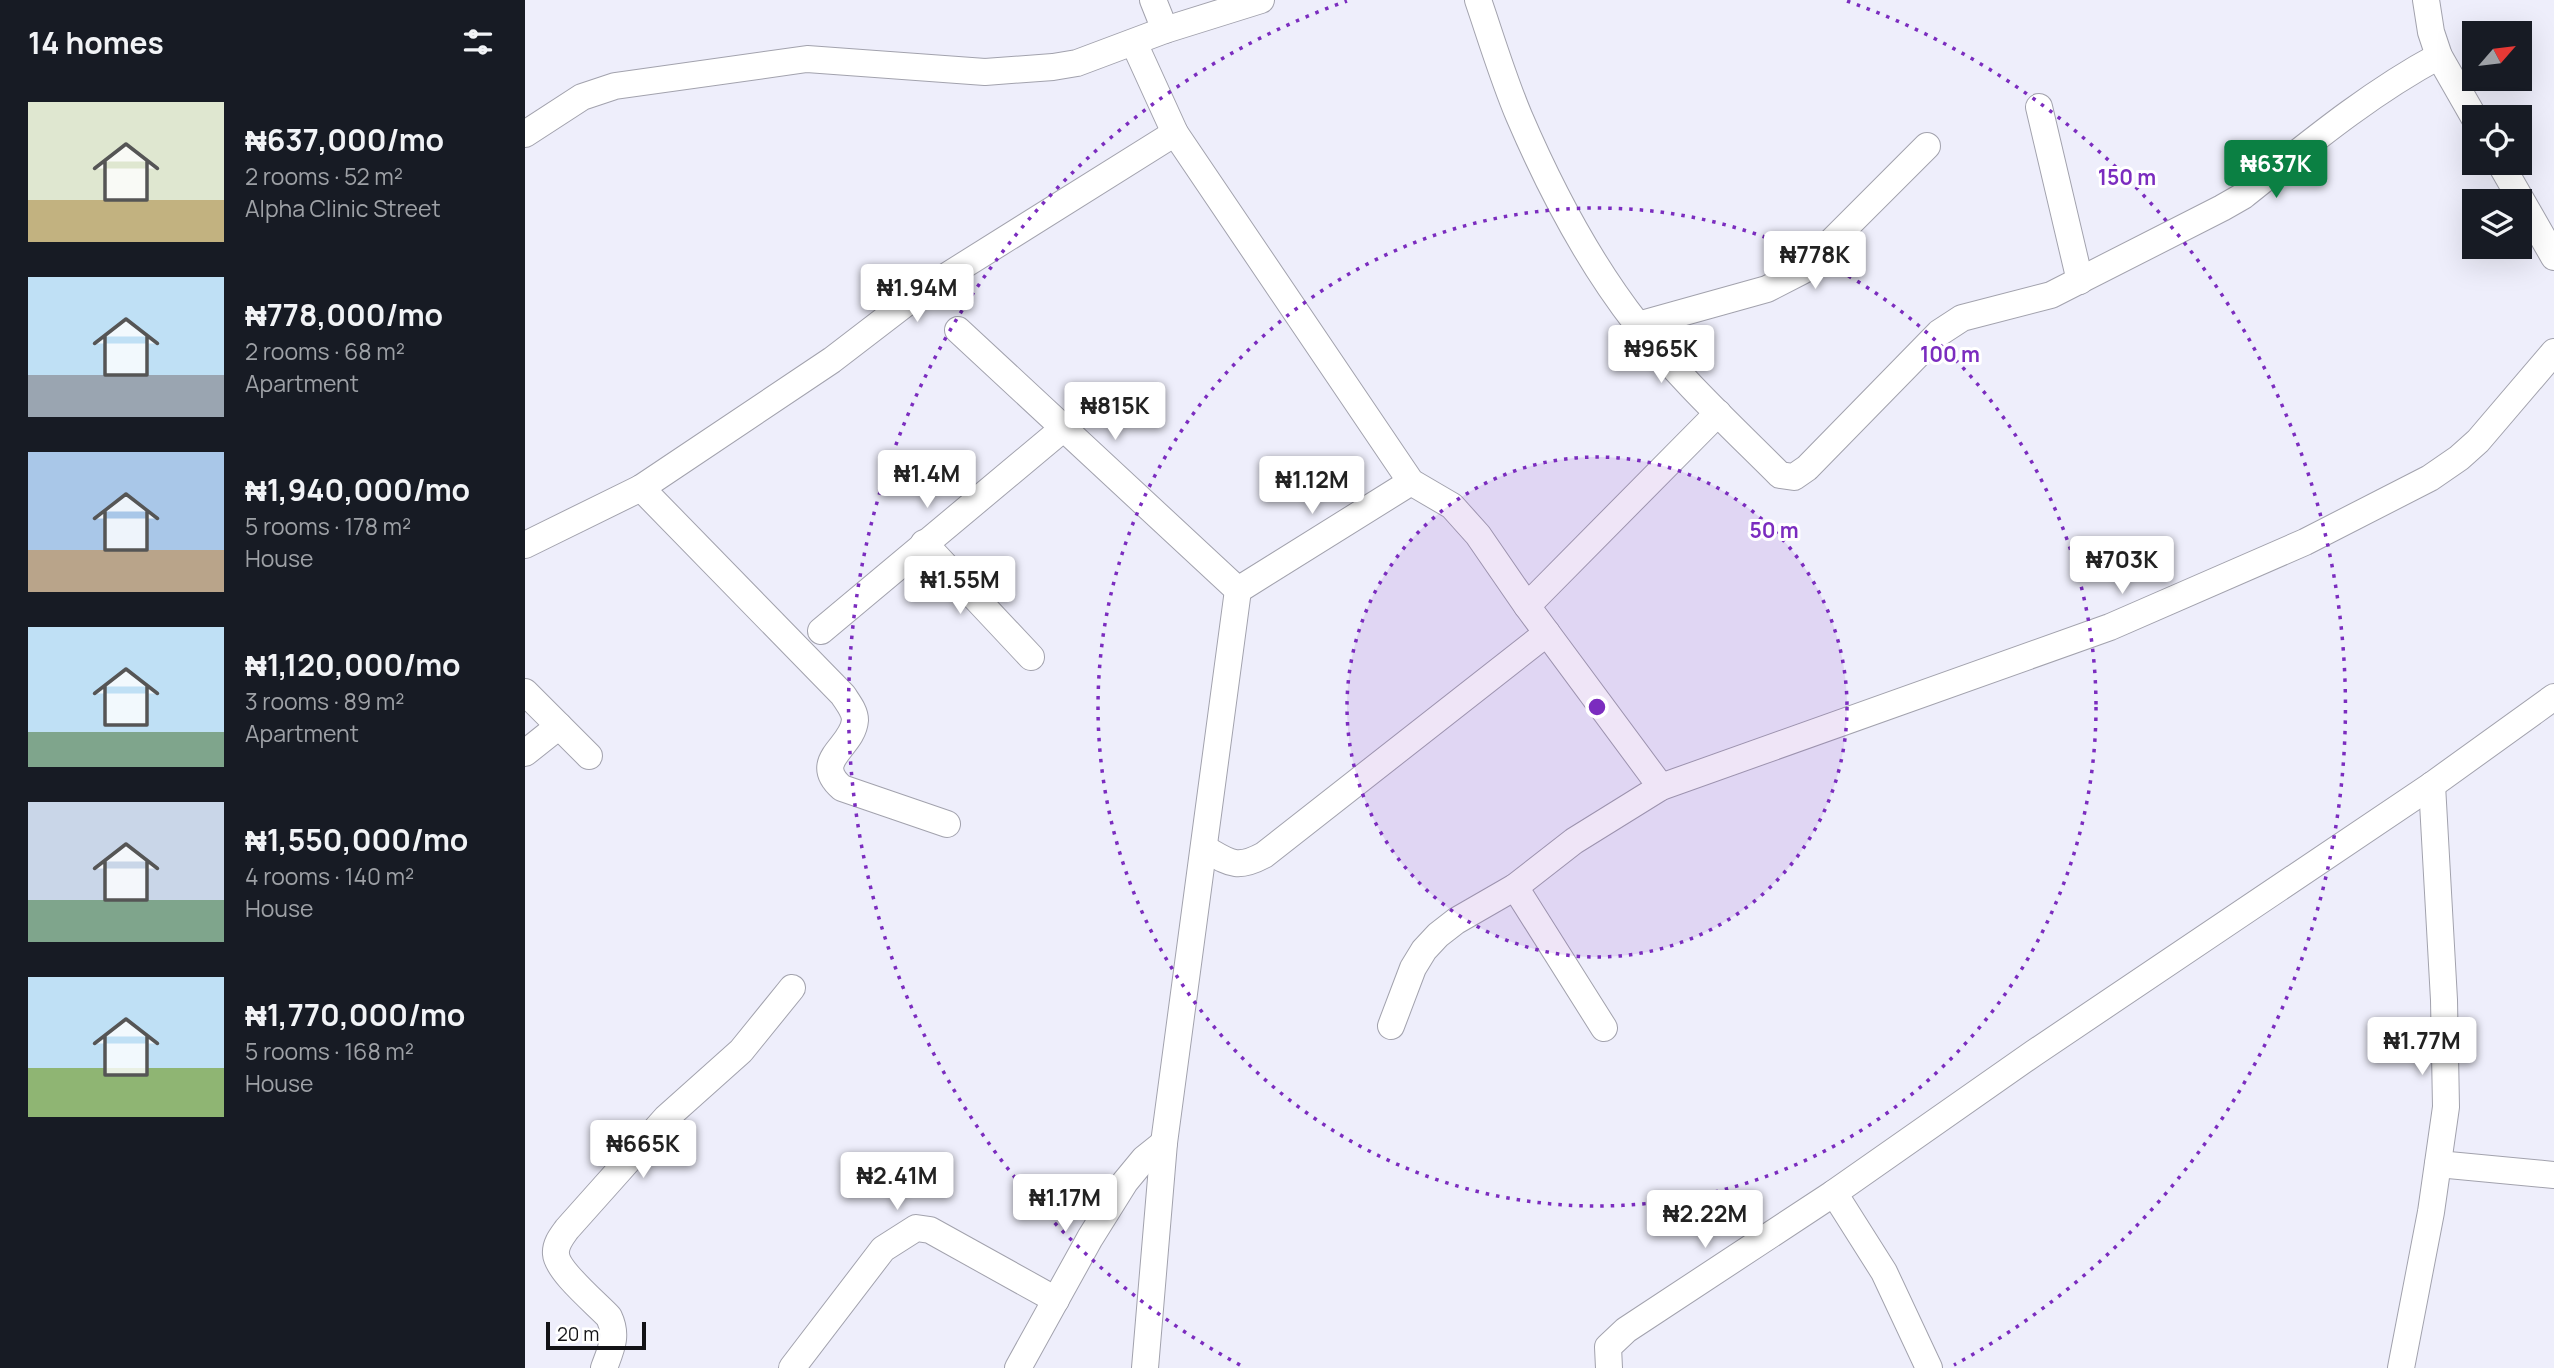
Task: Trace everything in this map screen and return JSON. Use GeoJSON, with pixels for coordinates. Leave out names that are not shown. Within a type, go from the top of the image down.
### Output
{"type":"FeatureCollection","features":[{"type":"Feature","properties":{"kind":"street"},"geometry":{"type":"LineString","coordinates":[[1153,0],[1165,30]]}},
{"type":"Feature","properties":{"kind":"street"},"geometry":{"type":"LineString","coordinates":[[525,134],[582,97],[615,86],[807,60],[985,72],[1053,67],[1077,63],[1165,30],[1261,0]]}},
{"type":"Feature","properties":{"kind":"street"},"geometry":{"type":"LineString","coordinates":[[1478,0],[1519,115],[1585,245],[1638,325],[1718,413],[1780,475],[1794,477],[1807,468],[1939,333],[1962,318],[2039,300],[2243,196],[2365,101],[2438,56]]}},
{"type":"Feature","properties":{"kind":"street"},"geometry":{"type":"LineString","coordinates":[[2426,0],[2438,56],[2467,105]]}},
{"type":"Feature","properties":{"kind":"street"},"geometry":{"type":"LineString","coordinates":[[1134,43],[1175,133],[1411,481],[1452,506],[1478,535],[1661,787]]}},
{"type":"Feature","properties":{"kind":"street"},"geometry":{"type":"LineString","coordinates":[[2039,107],[2080,281]]}},
{"type":"Feature","properties":{"kind":"street"},"geometry":{"type":"LineString","coordinates":[[525,545],[641,488],[832,360],[918,294],[1175,133]]}},
{"type":"Feature","properties":{"kind":"street"},"geometry":{"type":"LineString","coordinates":[[1638,325],[1767,289],[1803,271],[1927,146]]}},
{"type":"Feature","properties":{"kind":"street"},"geometry":{"type":"LineString","coordinates":[[2507,175],[2554,257]]}},
{"type":"Feature","properties":{"kind":"street"},"geometry":{"type":"LineString","coordinates":[[958,330],[1238,590]]}},
{"type":"Feature","properties":{"kind":"street"},"geometry":{"type":"LineString","coordinates":[[1391,1026],[1413,968],[1424,950],[1456,921],[1515,887],[1574,841],[1661,787],[2110,627],[2305,542],[2430,478],[2459,458],[2478,440],[2554,352]]}},
{"type":"Feature","properties":{"kind":"street"},"geometry":{"type":"LineString","coordinates":[[1527,606],[1718,413]]}},
{"type":"Feature","properties":{"kind":"street"},"geometry":{"type":"LineString","coordinates":[[821,631],[1065,427]]}},
{"type":"Feature","properties":{"kind":"street"},"geometry":{"type":"LineString","coordinates":[[1238,590],[1411,481]]}},
{"type":"Feature","properties":{"kind":"street"},"geometry":{"type":"LineString","coordinates":[[641,488],[843,695],[855,719],[852,730],[830,763],[829,772],[834,781],[842,788],[947,824]]}},
{"type":"Feature","properties":{"kind":"street"},"geometry":{"type":"LineString","coordinates":[[924,543],[1031,657]]}},
{"type":"Feature","properties":{"kind":"street"},"geometry":{"type":"LineString","coordinates":[[1145,1368],[1164,1143],[1238,590]]}},
{"type":"Feature","properties":{"kind":"street"},"geometry":{"type":"LineString","coordinates":[[1204,848],[1234,865],[1249,863],[1264,855],[1547,633]]}},
{"type":"Feature","properties":{"kind":"street"},"geometry":{"type":"LineString","coordinates":[[525,692],[589,756]]}},
{"type":"Feature","properties":{"kind":"street"},"geometry":{"type":"LineString","coordinates":[[1609,1368],[1608,1347],[1626,1330],[1834,1193],[2034,1053],[2432,785],[2554,697]]}},
{"type":"Feature","properties":{"kind":"street"},"geometry":{"type":"LineString","coordinates":[[525,754],[559,726]]}},
{"type":"Feature","properties":{"kind":"street"},"geometry":{"type":"LineString","coordinates":[[2401,1368],[2431,1212],[2446,1093],[2444,1000],[2432,785]]}},
{"type":"Feature","properties":{"kind":"street"},"geometry":{"type":"LineString","coordinates":[[1515,887],[1604,1028]]}},
{"type":"Feature","properties":{"kind":"street"},"geometry":{"type":"LineString","coordinates":[[604,1368],[615,1338],[614,1327],[610,1317],[561,1267],[555,1255],[557,1245],[567,1229],[666,1118],[741,1051],[792,988]]}},
{"type":"Feature","properties":{"kind":"street"},"geometry":{"type":"LineString","coordinates":[[1018,1368],[1090,1238],[1125,1182],[1144,1159],[1164,1143]]}},
{"type":"Feature","properties":{"kind":"street"},"geometry":{"type":"LineString","coordinates":[[2438,1164],[2554,1175]]}},
{"type":"Feature","properties":{"kind":"street"},"geometry":{"type":"LineString","coordinates":[[1834,1193],[1884,1272],[1929,1368]]}},
{"type":"Feature","properties":{"kind":"street"},"geometry":{"type":"LineString","coordinates":[[792,1368],[883,1250],[916,1228],[930,1230],[1056,1300]]}}]}
